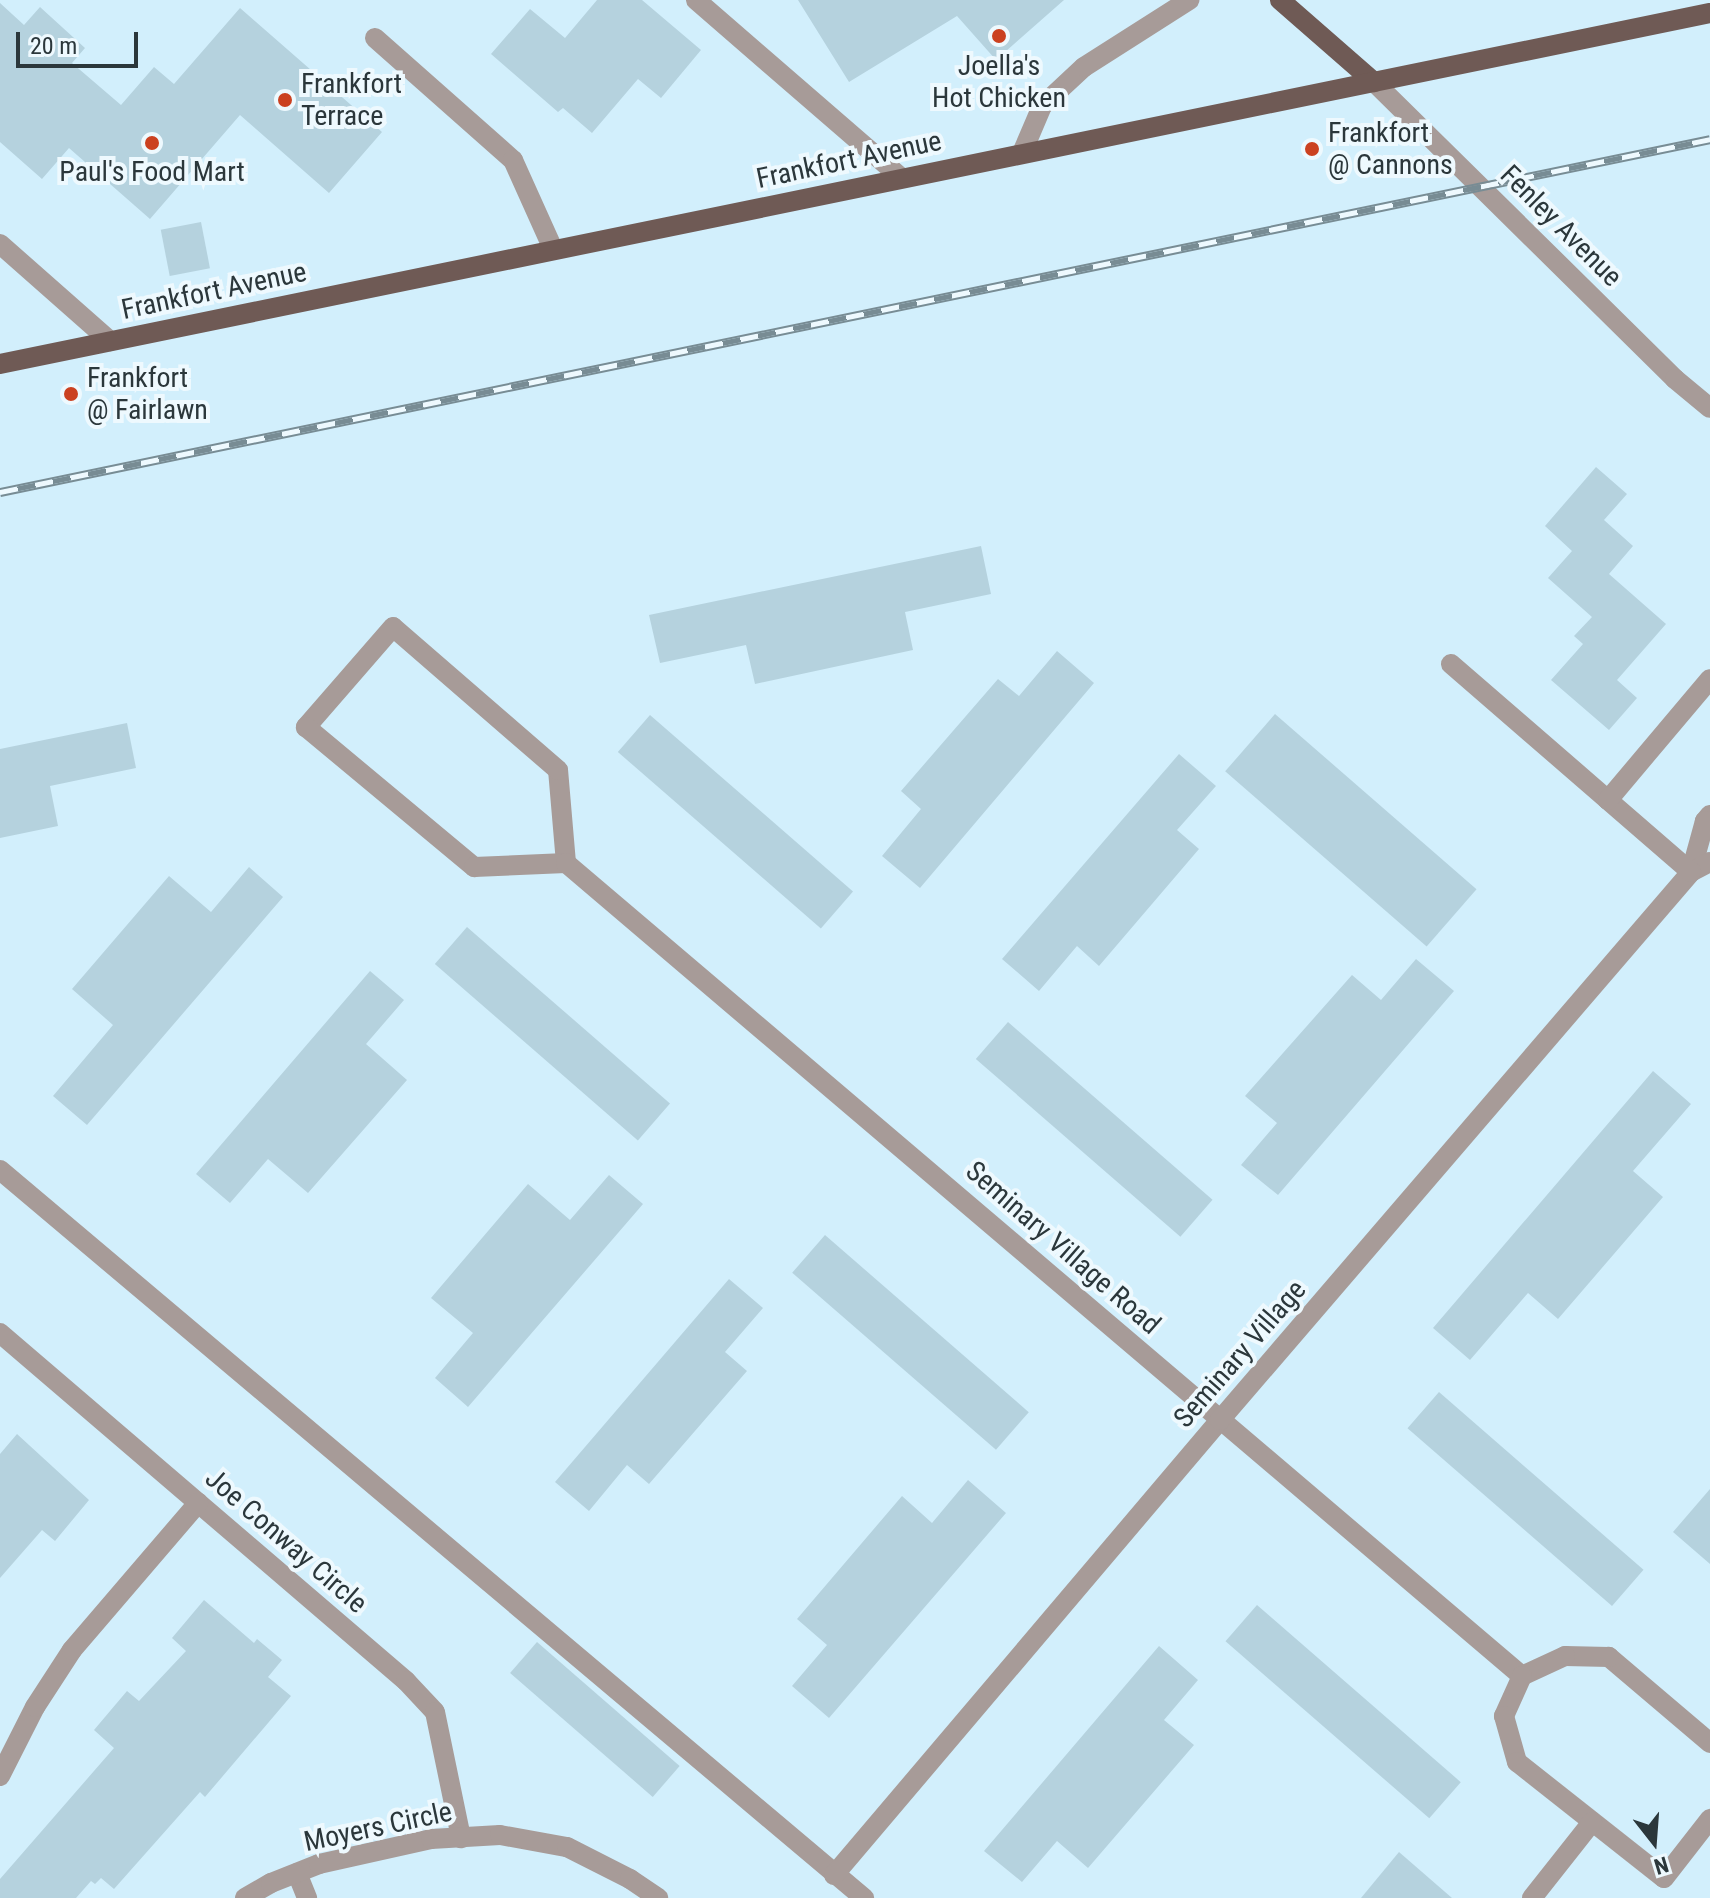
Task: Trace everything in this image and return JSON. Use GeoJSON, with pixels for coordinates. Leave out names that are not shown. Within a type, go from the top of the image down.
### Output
{"type":"FeatureCollection","features":[{"type":"Feature","properties":{"kind":"main road"},"geometry":{"type":"LineString","coordinates":[[1280,0],[1374,82]]}},
{"type":"Feature","properties":{"kind":"main road","name":"Frankfort Avenue"},"geometry":{"type":"LineString","coordinates":[[0,364],[1710,13]]}},
{"type":"Feature","properties":{"kind":"street"},"geometry":{"type":"LineString","coordinates":[[696,0],[900,177]]}},
{"type":"Feature","properties":{"kind":"street"},"geometry":{"type":"LineString","coordinates":[[1022,153],[1042,106],[1084,67],[1189,0]]}},
{"type":"Feature","properties":{"kind":"street"},"geometry":{"type":"LineString","coordinates":[[375,38],[513,160],[553,249]]}},
{"type":"Feature","properties":{"kind":"street","name":"Fenley Avenue"},"geometry":{"type":"LineString","coordinates":[[1374,82],[1675,379],[1710,408]]}},
{"type":"Feature","properties":{"kind":"street"},"geometry":{"type":"LineString","coordinates":[[0,244],[110,341]]}},
{"type":"Feature","properties":{"kind":"street"},"geometry":{"type":"LineString","coordinates":[[393,627],[558,770],[566,863],[474,867],[306,727],[393,627]]}},
{"type":"Feature","properties":{"kind":"street"},"geometry":{"type":"LineString","coordinates":[[1451,664],[1691,872]]}},
{"type":"Feature","properties":{"kind":"street"},"geometry":{"type":"LineString","coordinates":[[1608,800],[1707,688]]}},
{"type":"Feature","properties":{"kind":"street","name":"Seminary Village"},"geometry":{"type":"LineString","coordinates":[[1691,872],[1705,821],[1710,815]]}},
{"type":"Feature","properties":{"kind":"street","name":"Seminary Village"},"geometry":{"type":"LineString","coordinates":[[834,1875],[1691,872],[1710,862]]}},
{"type":"Feature","properties":{"kind":"street","name":"Seminary Village Road"},"geometry":{"type":"LineString","coordinates":[[566,863],[1522,1676]]}},
{"type":"Feature","properties":{"kind":"street"},"geometry":{"type":"LineString","coordinates":[[0,1170],[864,1898]]}},
{"type":"Feature","properties":{"kind":"street","name":"Joe Conway Circle"},"geometry":{"type":"LineString","coordinates":[[0,1333],[406,1681],[435,1712],[461,1838]]}},
{"type":"Feature","properties":{"kind":"street"},"geometry":{"type":"LineString","coordinates":[[0,1776],[35,1707],[72,1650],[198,1503]]}},
{"type":"Feature","properties":{"kind":"street"},"geometry":{"type":"LineString","coordinates":[[1710,1743],[1609,1657],[1565,1656],[1522,1676],[1504,1716],[1517,1762],[1664,1878],[1710,1819]]}},
{"type":"Feature","properties":{"kind":"street"},"geometry":{"type":"LineString","coordinates":[[1532,1898],[1592,1822]]}},
{"type":"Feature","properties":{"kind":"street","name":"Moyers Circle"},"geometry":{"type":"LineString","coordinates":[[245,1898],[297,1873],[408,1844],[500,1835],[567,1847],[652,1896]]}},
{"type":"Feature","properties":{"kind":"street"},"geometry":{"type":"LineString","coordinates":[[297,1873],[307,1898]]}},
{"type":"Feature","properties":{"kind":"building"},"geometry":{"type":"Polygon","coordinates":[[[597,0],[642,0],[701,50],[661,98],[638,79],[592,133],[563,108],[558,112],[491,54],[530,9],[565,38],[597,0]]]}},
{"type":"Feature","properties":{"kind":"building"},"geometry":{"type":"Polygon","coordinates":[[[798,0],[1064,0],[996,60],[957,16],[849,82],[798,0]]]}},
{"type":"Feature","properties":{"kind":"building"},"geometry":{"type":"Polygon","coordinates":[[[0,3],[24,25],[40,7],[85,48],[72,63],[121,105],[154,67],[174,84],[240,8],[382,132],[329,193],[240,115],[150,219],[69,148],[42,179],[0,142],[0,3]]]}},
{"type":"Feature","properties":{"kind":"building"},"geometry":{"type":"Polygon","coordinates":[[[201,222],[210,268],[170,276],[161,230],[201,222]]]}},
{"type":"Feature","properties":{"kind":"building"},"geometry":{"type":"Polygon","coordinates":[[[1596,467],[1627,494],[1604,520],[1633,546],[1609,574],[1666,624],[1617,680],[1637,698],[1609,730],[1551,680],[1583,644],[1574,636],[1592,617],[1548,578],[1572,551],[1545,526],[1596,467]]]}},
{"type":"Feature","properties":{"kind":"building"},"geometry":{"type":"Polygon","coordinates":[[[981,546],[991,594],[905,612],[913,650],[755,684],[746,645],[660,663],[649,615],[981,546]]]}},
{"type":"Feature","properties":{"kind":"building"},"geometry":{"type":"Polygon","coordinates":[[[1057,651],[1094,683],[920,888],[882,856],[921,809],[901,791],[998,679],[1019,696],[1057,651]]]}},
{"type":"Feature","properties":{"kind":"building"},"geometry":{"type":"Polygon","coordinates":[[[1275,714],[1477,889],[1427,947],[1225,771],[1275,714]]]}},
{"type":"Feature","properties":{"kind":"building"},"geometry":{"type":"Polygon","coordinates":[[[650,715],[853,891],[821,928],[618,752],[650,715]]]}},
{"type":"Feature","properties":{"kind":"building"},"geometry":{"type":"Polygon","coordinates":[[[127,723],[136,768],[50,786],[58,826],[0,838],[0,749],[127,723]]]}},
{"type":"Feature","properties":{"kind":"building"},"geometry":{"type":"Polygon","coordinates":[[[1179,754],[1216,786],[1177,830],[1199,849],[1099,966],[1077,946],[1039,991],[1002,959],[1179,754]]]}},
{"type":"Feature","properties":{"kind":"building"},"geometry":{"type":"Polygon","coordinates":[[[249,867],[283,897],[87,1125],[53,1096],[113,1025],[72,989],[169,876],[211,912],[249,867]]]}},
{"type":"Feature","properties":{"kind":"building"},"geometry":{"type":"Polygon","coordinates":[[[467,927],[670,1103],[638,1140],[435,964],[467,927]]]}},
{"type":"Feature","properties":{"kind":"building"},"geometry":{"type":"Polygon","coordinates":[[[1416,959],[1454,991],[1278,1195],[1241,1165],[1277,1123],[1245,1096],[1352,975],[1381,1000],[1416,959]]]}},
{"type":"Feature","properties":{"kind":"building"},"geometry":{"type":"Polygon","coordinates":[[[370,971],[404,1000],[366,1044],[407,1080],[308,1193],[268,1159],[230,1203],[196,1174],[370,971]]]}},
{"type":"Feature","properties":{"kind":"building"},"geometry":{"type":"Polygon","coordinates":[[[1008,1022],[1213,1200],[1180,1237],[976,1059],[1008,1022]]]}},
{"type":"Feature","properties":{"kind":"building"},"geometry":{"type":"Polygon","coordinates":[[[1653,1071],[1691,1104],[1633,1171],[1663,1197],[1558,1319],[1528,1293],[1470,1360],[1433,1328],[1653,1071]]]}},
{"type":"Feature","properties":{"kind":"building"},"geometry":{"type":"Polygon","coordinates":[[[609,1175],[643,1204],[468,1407],[435,1378],[473,1333],[431,1298],[528,1184],[570,1220],[609,1175]]]}},
{"type":"Feature","properties":{"kind":"building"},"geometry":{"type":"Polygon","coordinates":[[[825,1235],[1029,1412],[996,1450],[792,1273],[825,1235]]]}},
{"type":"Feature","properties":{"kind":"building"},"geometry":{"type":"Polygon","coordinates":[[[729,1279],[763,1308],[725,1352],[747,1371],[649,1484],[627,1465],[589,1511],[555,1482],[729,1279]]]}},
{"type":"Feature","properties":{"kind":"building"},"geometry":{"type":"Polygon","coordinates":[[[1439,1392],[1644,1570],[1612,1606],[1408,1428],[1439,1392]]]}},
{"type":"Feature","properties":{"kind":"building"},"geometry":{"type":"Polygon","coordinates":[[[17,1434],[89,1500],[55,1541],[42,1530],[0,1578],[0,1454],[17,1434]]]}},
{"type":"Feature","properties":{"kind":"building"},"geometry":{"type":"Polygon","coordinates":[[[968,1480],[1006,1513],[829,1718],[792,1686],[827,1645],[797,1619],[902,1496],[932,1523],[968,1480]]]}},
{"type":"Feature","properties":{"kind":"building"},"geometry":{"type":"Polygon","coordinates":[[[1710,1489],[1710,1564],[1673,1532],[1710,1489]]]}},
{"type":"Feature","properties":{"kind":"building"},"geometry":{"type":"Polygon","coordinates":[[[204,1600],[254,1643],[257,1639],[282,1660],[268,1677],[291,1696],[205,1797],[200,1792],[114,1889],[101,1878],[95,1884],[91,1881],[76,1898],[0,1898],[0,1879],[114,1748],[94,1730],[127,1691],[139,1701],[186,1651],[172,1638],[204,1600]]]}},
{"type":"Feature","properties":{"kind":"building"},"geometry":{"type":"Polygon","coordinates":[[[1257,1605],[1461,1782],[1429,1818],[1226,1641],[1257,1605]]]}},
{"type":"Feature","properties":{"kind":"building"},"geometry":{"type":"Polygon","coordinates":[[[537,1642],[680,1766],[653,1797],[510,1673],[537,1642]]]}},
{"type":"Feature","properties":{"kind":"building"},"geometry":{"type":"Polygon","coordinates":[[[1159,1646],[1198,1680],[1164,1720],[1194,1745],[1088,1868],[1057,1841],[1022,1882],[984,1851],[1159,1646]]]}},
{"type":"Feature","properties":{"kind":"building"},"geometry":{"type":"Polygon","coordinates":[[[1399,1852],[1452,1898],[1361,1898],[1399,1852]]]}},
{"type":"Feature","properties":{"kind":"railway"},"geometry":{"type":"LineString","coordinates":[[0,492],[1710,139]]}},
{"type":"Feature","properties":{"kind":"place","name":"Joella's Hot Chicken"},"geometry":{"type":"Point","coordinates":[999,36]}},
{"type":"Feature","properties":{"kind":"place","name":"Frankfort Terrace"},"geometry":{"type":"Point","coordinates":[285,100]}},
{"type":"Feature","properties":{"kind":"place","name":"Paul's Food Mart"},"geometry":{"type":"Point","coordinates":[152,143]}},
{"type":"Feature","properties":{"kind":"place","name":"Frankfort @ Cannons"},"geometry":{"type":"Point","coordinates":[1312,149]}},
{"type":"Feature","properties":{"kind":"place","name":"Frankfort @ Fairlawn"},"geometry":{"type":"Point","coordinates":[71,394]}}]}
